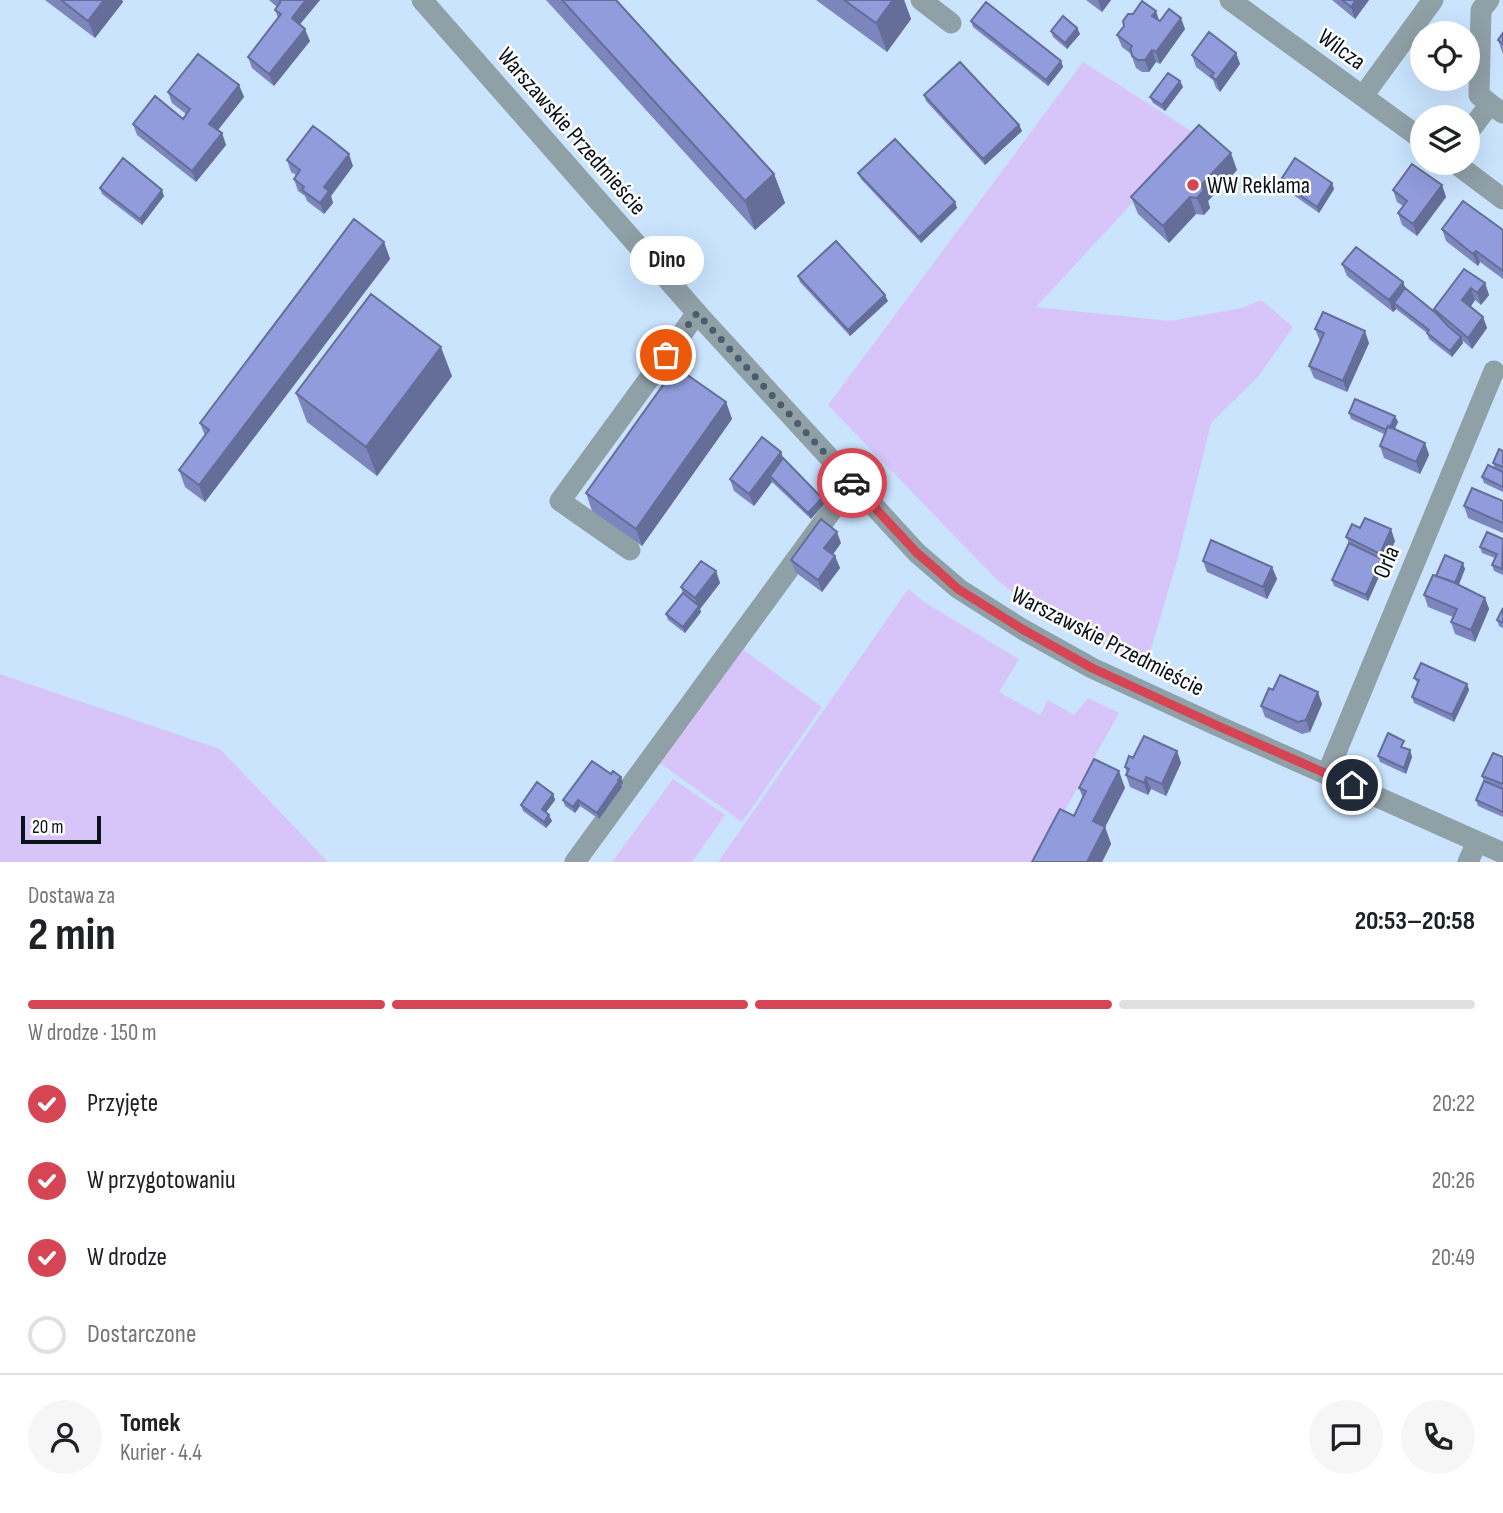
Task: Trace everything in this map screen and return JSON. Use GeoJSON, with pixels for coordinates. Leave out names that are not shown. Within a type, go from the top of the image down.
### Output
{"type":"FeatureCollection","features":[{"type":"Feature","properties":{"kind":"street","name":"Warszawskie Przedmieście"},"geometry":{"type":"LineString","coordinates":[[422,0],[697,313],[917,553],[958,589],[1092,668],[1503,853]]}},
{"type":"Feature","properties":{"kind":"street"},"geometry":{"type":"LineString","coordinates":[[921,0],[951,23]]}},
{"type":"Feature","properties":{"kind":"street"},"geometry":{"type":"LineString","coordinates":[[1363,96],[1433,0]]}},
{"type":"Feature","properties":{"kind":"street"},"geometry":{"type":"LineString","coordinates":[[1480,123],[1497,109],[1479,95],[1481,10],[1489,0]]}},
{"type":"Feature","properties":{"kind":"street","name":"Wilcza"},"geometry":{"type":"LineString","coordinates":[[1235,1],[1410,130]]}},
{"type":"Feature","properties":{"kind":"street"},"geometry":{"type":"LineString","coordinates":[[1471,175],[1503,198]]}},
{"type":"Feature","properties":{"kind":"street"},"geometry":{"type":"LineString","coordinates":[[630,551],[561,501],[697,313]]}},
{"type":"Feature","properties":{"kind":"street","name":"Orla"},"geometry":{"type":"LineString","coordinates":[[1327,774],[1494,371]]}},
{"type":"Feature","properties":{"kind":"street"},"geometry":{"type":"LineString","coordinates":[[575,862],[853,484]]}},
{"type":"Feature","properties":{"kind":"street"},"geometry":{"type":"LineString","coordinates":[[1468,862],[1477,842]]}},
{"type":"Feature","properties":{"kind":"shaded area"},"geometry":{"type":"Polygon","coordinates":[[[1083,62],[1196,134],[1036,307],[1170,321],[1242,308],[1261,300],[1293,327],[1258,377],[1211,423],[1177,561],[1146,666],[1033,610],[994,577],[828,405],[1083,62]]]}},
{"type":"Feature","properties":{"kind":"shaded area"},"geometry":{"type":"Polygon","coordinates":[[[908,589],[924,602],[1019,659],[999,692],[1040,715],[1048,700],[1074,715],[1088,698],[1119,713],[1038,862],[718,862],[908,589]]]}},
{"type":"Feature","properties":{"kind":"shaded area"},"geometry":{"type":"Polygon","coordinates":[[[741,648],[822,707],[742,822],[657,761],[741,648]]]}},
{"type":"Feature","properties":{"kind":"shaded area"},"geometry":{"type":"Polygon","coordinates":[[[0,674],[220,749],[328,862],[0,862],[0,674]]]}},
{"type":"Feature","properties":{"kind":"shaded area"},"geometry":{"type":"Polygon","coordinates":[[[673,779],[725,815],[692,862],[612,862],[673,779]]]}},
{"type":"Feature","properties":{"kind":"building"},"geometry":{"type":"Polygon","coordinates":[[[61,0],[104,0],[88,21],[61,0]]]}},
{"type":"Feature","properties":{"kind":"building"},"geometry":{"type":"Polygon","coordinates":[[[279,0],[306,0],[292,18],[305,29],[269,74],[248,57],[281,14],[275,10],[281,1],[279,0]]]}},
{"type":"Feature","properties":{"kind":"building"},"geometry":{"type":"Polygon","coordinates":[[[562,0],[616,0],[774,174],[745,201],[562,0]]]}},
{"type":"Feature","properties":{"kind":"building"},"geometry":{"type":"Polygon","coordinates":[[[844,0],[893,0],[876,23],[844,0]]]}},
{"type":"Feature","properties":{"kind":"building"},"geometry":{"type":"Polygon","coordinates":[[[1342,0],[1356,0],[1351,7],[1342,0]]]}},
{"type":"Feature","properties":{"kind":"building"},"geometry":{"type":"Polygon","coordinates":[[[1142,1],[1156,11],[1152,16],[1160,21],[1169,9],[1181,18],[1156,52],[1152,50],[1145,60],[1138,60],[1132,56],[1132,46],[1117,35],[1128,14],[1133,14],[1142,1]]]}},
{"type":"Feature","properties":{"kind":"building"},"geometry":{"type":"Polygon","coordinates":[[[986,2],[1061,61],[1046,80],[971,21],[986,2]]]}},
{"type":"Feature","properties":{"kind":"building"},"geometry":{"type":"Polygon","coordinates":[[[1063,16],[1077,28],[1065,43],[1051,31],[1063,16]]]}},
{"type":"Feature","properties":{"kind":"building"},"geometry":{"type":"Polygon","coordinates":[[[1209,32],[1236,53],[1216,80],[1211,76],[1214,73],[1192,55],[1209,32]]]}},
{"type":"Feature","properties":{"kind":"building"},"geometry":{"type":"Polygon","coordinates":[[[198,54],[239,85],[209,124],[222,133],[192,171],[133,124],[155,96],[183,119],[190,109],[168,92],[198,54]]]}},
{"type":"Feature","properties":{"kind":"building"},"geometry":{"type":"Polygon","coordinates":[[[960,62],[1019,125],[983,159],[924,95],[960,62]]]}},
{"type":"Feature","properties":{"kind":"building"},"geometry":{"type":"Polygon","coordinates":[[[1168,73],[1180,81],[1162,105],[1150,97],[1168,73]]]}},
{"type":"Feature","properties":{"kind":"building"},"geometry":{"type":"Polygon","coordinates":[[[1199,125],[1231,153],[1202,184],[1203,191],[1197,198],[1190,197],[1163,226],[1131,197],[1199,125]]]}},
{"type":"Feature","properties":{"kind":"building"},"geometry":{"type":"Polygon","coordinates":[[[313,126],[349,154],[324,187],[329,191],[320,203],[302,190],[304,187],[294,179],[300,170],[287,160],[313,126]]]}},
{"type":"Feature","properties":{"kind":"building"},"geometry":{"type":"Polygon","coordinates":[[[895,139],[955,202],[919,237],[858,173],[895,139]]]}},
{"type":"Feature","properties":{"kind":"building"},"geometry":{"type":"Polygon","coordinates":[[[123,158],[162,190],[140,219],[100,188],[123,158]]]}},
{"type":"Feature","properties":{"kind":"building"},"geometry":{"type":"Polygon","coordinates":[[[1295,158],[1332,183],[1317,207],[1280,181],[1295,158]]]}},
{"type":"Feature","properties":{"kind":"building"},"geometry":{"type":"Polygon","coordinates":[[[1410,167],[1410,175],[1428,175],[1442,185],[1413,224],[1398,213],[1407,201],[1393,190],[1410,167]]]}},
{"type":"Feature","properties":{"kind":"building"},"geometry":{"type":"Polygon","coordinates":[[[1463,201],[1503,230],[1503,271],[1476,251],[1473,254],[1442,229],[1463,201]]]}},
{"type":"Feature","properties":{"kind":"building"},"geometry":{"type":"Polygon","coordinates":[[[354,219],[384,242],[199,485],[179,470],[209,430],[200,423],[354,219]]]}},
{"type":"Feature","properties":{"kind":"building"},"geometry":{"type":"Polygon","coordinates":[[[836,241],[885,295],[848,330],[798,276],[836,241]]]}},
{"type":"Feature","properties":{"kind":"building"},"geometry":{"type":"Polygon","coordinates":[[[1356,247],[1403,282],[1389,300],[1342,264],[1356,247]]]}},
{"type":"Feature","properties":{"kind":"building"},"geometry":{"type":"Polygon","coordinates":[[[1464,269],[1485,283],[1477,293],[1471,288],[1462,300],[1483,317],[1468,338],[1434,309],[1464,269]]]}},
{"type":"Feature","properties":{"kind":"building"},"geometry":{"type":"Polygon","coordinates":[[[1405,288],[1461,337],[1450,351],[1427,333],[1429,330],[1394,303],[1405,288]]]}},
{"type":"Feature","properties":{"kind":"building"},"geometry":{"type":"Polygon","coordinates":[[[371,294],[441,347],[366,447],[296,393],[371,294]]]}},
{"type":"Feature","properties":{"kind":"building"},"geometry":{"type":"Polygon","coordinates":[[[1323,312],[1365,331],[1343,381],[1309,366],[1324,333],[1315,329],[1323,312]]]}},
{"type":"Feature","properties":{"kind":"building"},"geometry":{"type":"Polygon","coordinates":[[[676,367],[726,402],[636,529],[586,493],[676,367]]]}},
{"type":"Feature","properties":{"kind":"building"},"geometry":{"type":"Polygon","coordinates":[[[1355,399],[1395,416],[1390,428],[1388,426],[1386,430],[1349,413],[1355,399]]]}},
{"type":"Feature","properties":{"kind":"building"},"geometry":{"type":"Polygon","coordinates":[[[1388,426],[1425,443],[1416,462],[1380,446],[1388,426]]]}},
{"type":"Feature","properties":{"kind":"building"},"geometry":{"type":"Polygon","coordinates":[[[762,437],[781,452],[749,494],[730,479],[762,437]]]}},
{"type":"Feature","properties":{"kind":"building"},"geometry":{"type":"Polygon","coordinates":[[[1499,449],[1503,451],[1503,467],[1493,463],[1499,449]]]}},
{"type":"Feature","properties":{"kind":"building"},"geometry":{"type":"Polygon","coordinates":[[[783,458],[822,498],[808,513],[770,476],[783,458]]]}},
{"type":"Feature","properties":{"kind":"building"},"geometry":{"type":"Polygon","coordinates":[[[1488,465],[1503,472],[1503,487],[1482,477],[1488,465]]]}},
{"type":"Feature","properties":{"kind":"building"},"geometry":{"type":"Polygon","coordinates":[[[1472,488],[1503,501],[1503,523],[1464,506],[1472,488]]]}},
{"type":"Feature","properties":{"kind":"building"},"geometry":{"type":"Polygon","coordinates":[[[1365,518],[1391,529],[1380,554],[1346,537],[1352,524],[1360,528],[1365,518]]]}},
{"type":"Feature","properties":{"kind":"building"},"geometry":{"type":"Polygon","coordinates":[[[821,519],[837,532],[824,548],[835,556],[818,580],[791,560],[821,519]]]}},
{"type":"Feature","properties":{"kind":"building"},"geometry":{"type":"Polygon","coordinates":[[[1487,532],[1503,539],[1502,569],[1492,565],[1497,554],[1480,547],[1487,532]]]}},
{"type":"Feature","properties":{"kind":"building"},"geometry":{"type":"Polygon","coordinates":[[[1211,540],[1272,567],[1263,587],[1203,561],[1211,540]]]}},
{"type":"Feature","properties":{"kind":"building"},"geometry":{"type":"Polygon","coordinates":[[[1349,543],[1382,559],[1366,595],[1332,580],[1349,543]]]}},
{"type":"Feature","properties":{"kind":"building"},"geometry":{"type":"Polygon","coordinates":[[[1445,555],[1463,563],[1455,583],[1436,576],[1445,555]]]}},
{"type":"Feature","properties":{"kind":"building"},"geometry":{"type":"Polygon","coordinates":[[[701,561],[716,571],[695,598],[681,587],[701,561]]]}},
{"type":"Feature","properties":{"kind":"building"},"geometry":{"type":"Polygon","coordinates":[[[1433,575],[1485,598],[1471,630],[1451,622],[1457,609],[1424,595],[1433,575]]]}},
{"type":"Feature","properties":{"kind":"building"},"geometry":{"type":"Polygon","coordinates":[[[683,593],[699,606],[683,627],[666,614],[683,593]]]}},
{"type":"Feature","properties":{"kind":"building"},"geometry":{"type":"Polygon","coordinates":[[[1503,608],[1503,623],[1497,620],[1503,608]]]}},
{"type":"Feature","properties":{"kind":"building"},"geometry":{"type":"Polygon","coordinates":[[[1421,663],[1467,684],[1452,715],[1412,697],[1419,680],[1414,678],[1421,663]]]}},
{"type":"Feature","properties":{"kind":"building"},"geometry":{"type":"Polygon","coordinates":[[[1280,675],[1318,692],[1306,720],[1298,722],[1261,706],[1269,688],[1273,690],[1280,675]]]}},
{"type":"Feature","properties":{"kind":"building"},"geometry":{"type":"Polygon","coordinates":[[[1388,733],[1404,741],[1401,747],[1410,750],[1404,768],[1378,756],[1388,733]]]}},
{"type":"Feature","properties":{"kind":"building"},"geometry":{"type":"Polygon","coordinates":[[[1144,736],[1177,751],[1162,784],[1146,777],[1144,783],[1126,775],[1129,769],[1125,767],[1129,756],[1133,758],[1144,736]]]}},
{"type":"Feature","properties":{"kind":"building"},"geometry":{"type":"Polygon","coordinates":[[[1493,753],[1503,757],[1503,784],[1482,776],[1493,753]]]}},
{"type":"Feature","properties":{"kind":"building"},"geometry":{"type":"Polygon","coordinates":[[[1094,759],[1119,771],[1093,821],[1105,827],[1087,862],[1032,862],[1060,809],[1074,816],[1086,791],[1079,788],[1094,759]]]}},
{"type":"Feature","properties":{"kind":"building"},"geometry":{"type":"Polygon","coordinates":[[[592,761],[611,774],[613,771],[621,777],[597,813],[578,800],[573,807],[563,800],[592,761]]]}},
{"type":"Feature","properties":{"kind":"building"},"geometry":{"type":"Polygon","coordinates":[[[1484,781],[1503,789],[1503,812],[1476,800],[1484,781]]]}},
{"type":"Feature","properties":{"kind":"building"},"geometry":{"type":"Polygon","coordinates":[[[537,782],[553,794],[542,809],[549,815],[544,822],[521,805],[537,782]]]}},
{"type":"Feature","properties":{"kind":"way so far"},"geometry":{"type":"LineString","coordinates":[[666,355],[697,313],[852,483]]}},
{"type":"Feature","properties":{"kind":"place","name":"WW Reklama"},"geometry":{"type":"Point","coordinates":[1193,185]}},
{"type":"Feature","properties":{"kind":"place","name":"Dino"},"geometry":{"type":"Point","coordinates":[666,355]}},
{"type":"Feature","properties":{"kind":"route"},"geometry":{"type":"LineString","coordinates":[[852,483],[917,553],[958,589],[1022,629],[1092,668],[1352,785]]}}]}
